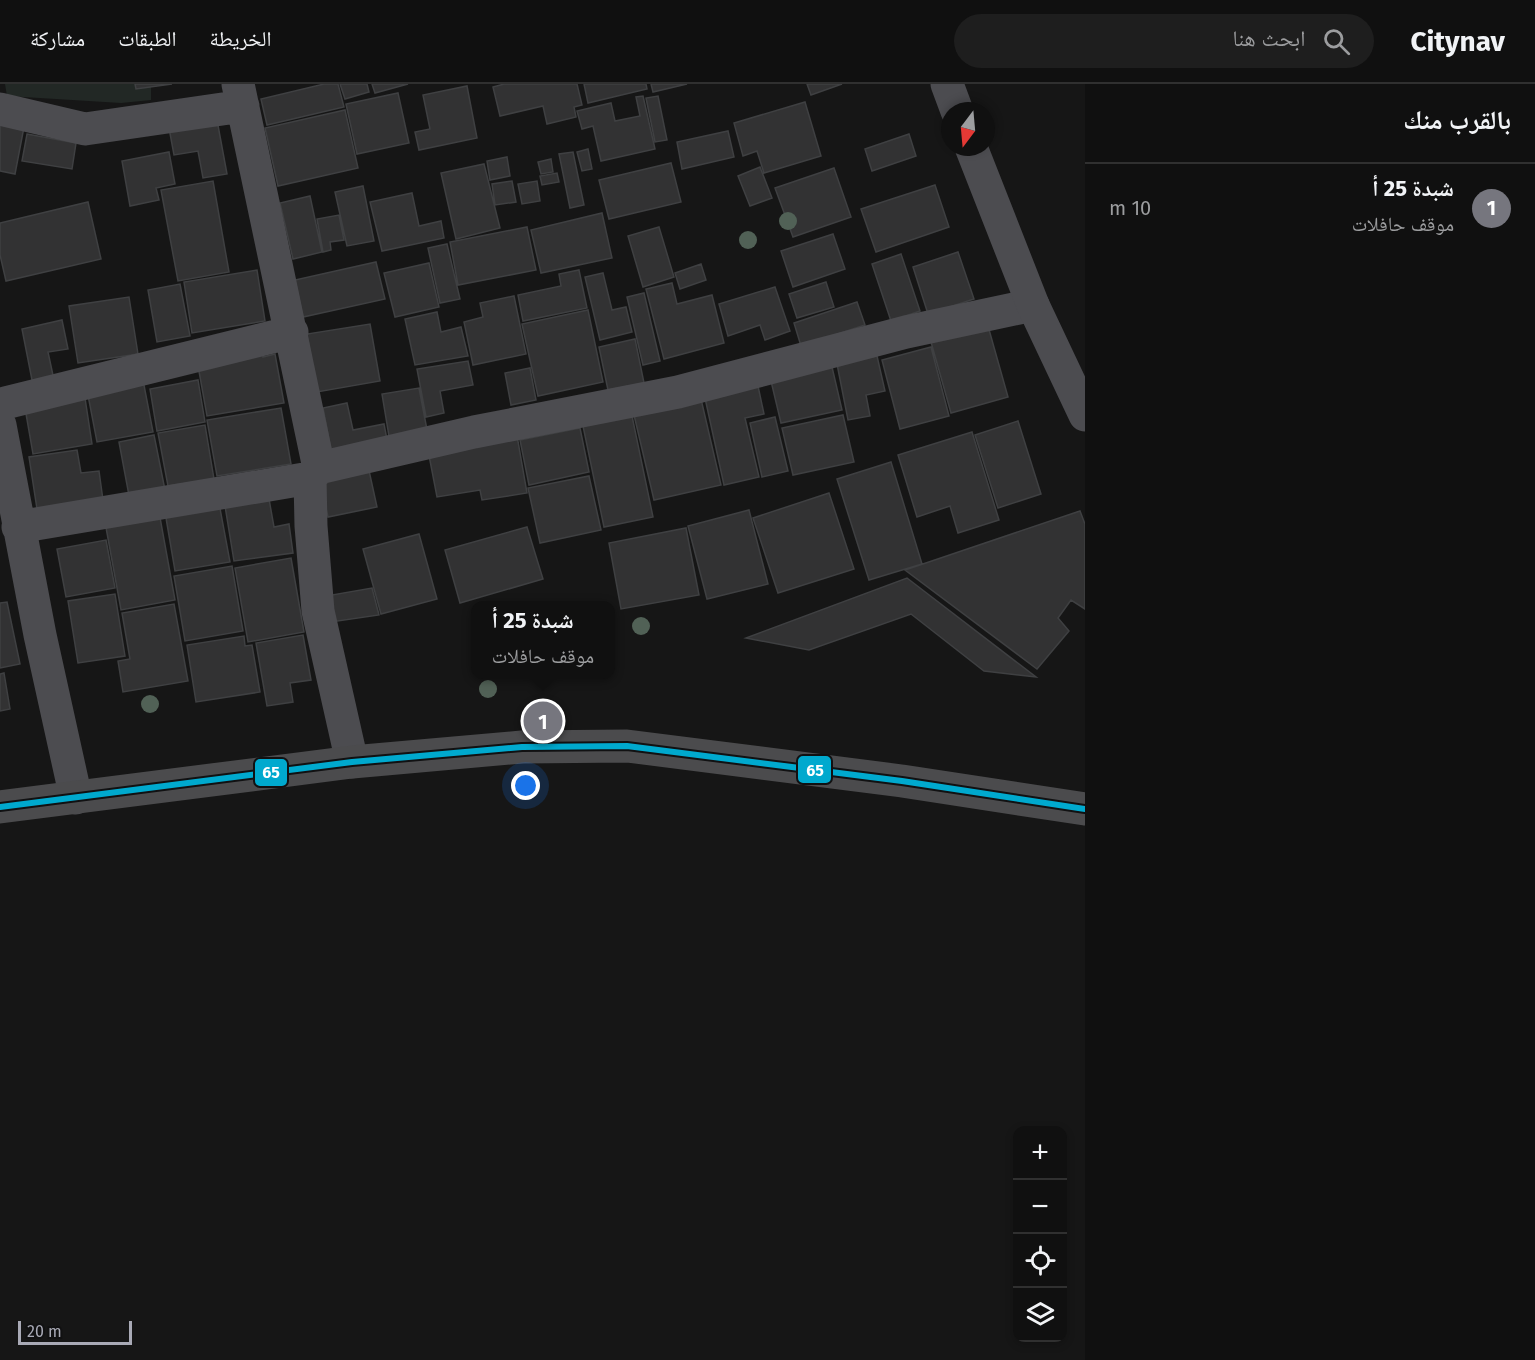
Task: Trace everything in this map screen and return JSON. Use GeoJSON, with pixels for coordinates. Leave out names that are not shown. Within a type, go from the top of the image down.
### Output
{"type":"FeatureCollection","features":[{"type":"Feature","properties":{"kind":"main road"},"geometry":{"type":"LineString","coordinates":[[0,807],[352,762],[522,747],[627,746],[902,781],[1085,809]]}},
{"type":"Feature","properties":{"kind":"street"},"geometry":{"type":"LineString","coordinates":[[947,84],[954,102]]}},
{"type":"Feature","properties":{"kind":"street"},"geometry":{"type":"LineString","coordinates":[[0,109],[85,129],[241,95],[292,332],[314,473],[311,526],[318,611],[352,762]]}},
{"type":"Feature","properties":{"kind":"street"},"geometry":{"type":"LineString","coordinates":[[975,156],[1033,305],[1085,415]]}},
{"type":"Feature","properties":{"kind":"street"},"geometry":{"type":"LineString","coordinates":[[18,527],[314,473],[474,432],[678,392],[906,332],[1033,305]]}},
{"type":"Feature","properties":{"kind":"street"},"geometry":{"type":"LineString","coordinates":[[0,410],[5,403],[292,332]]}},
{"type":"Feature","properties":{"kind":"street"},"geometry":{"type":"LineString","coordinates":[[0,425],[40,635],[76,798]]}},
{"type":"Feature","properties":{"kind":"shaded area"},"geometry":{"type":"Polygon","coordinates":[[[5,84],[151,84],[151,100],[121,103],[7,96],[5,84]]]}},
{"type":"Feature","properties":{"kind":"building"},"geometry":{"type":"Polygon","coordinates":[[[135,84],[172,84],[136,89],[135,84]]]}},
{"type":"Feature","properties":{"kind":"building"},"geometry":{"type":"Polygon","coordinates":[[[324,84],[338,84],[344,107],[267,125],[261,99],[324,84]]]}},
{"type":"Feature","properties":{"kind":"building"},"geometry":{"type":"Polygon","coordinates":[[[340,84],[367,84],[369,92],[345,99],[340,84]]]}},
{"type":"Feature","properties":{"kind":"building"},"geometry":{"type":"Polygon","coordinates":[[[372,84],[408,84],[375,93],[372,84]]]}},
{"type":"Feature","properties":{"kind":"building"},"geometry":{"type":"Polygon","coordinates":[[[504,84],[577,84],[582,105],[574,107],[576,117],[547,124],[543,106],[500,116],[493,87],[504,84]]]}},
{"type":"Feature","properties":{"kind":"building"},"geometry":{"type":"Polygon","coordinates":[[[584,84],[646,84],[647,89],[588,103],[584,84]]]}},
{"type":"Feature","properties":{"kind":"building"},"geometry":{"type":"Polygon","coordinates":[[[651,84],[687,84],[653,92],[651,84]]]}},
{"type":"Feature","properties":{"kind":"building"},"geometry":{"type":"Polygon","coordinates":[[[807,84],[842,84],[811,95],[807,84]]]}},
{"type":"Feature","properties":{"kind":"building"},"geometry":{"type":"Polygon","coordinates":[[[467,86],[477,138],[419,150],[415,132],[430,129],[423,95],[467,86]]]}},
{"type":"Feature","properties":{"kind":"building"},"geometry":{"type":"Polygon","coordinates":[[[398,93],[409,143],[357,154],[346,104],[398,93]]]}},
{"type":"Feature","properties":{"kind":"building"},"geometry":{"type":"Polygon","coordinates":[[[643,96],[655,149],[601,161],[593,126],[582,129],[577,111],[611,103],[615,121],[640,116],[636,97],[643,96]]]}},
{"type":"Feature","properties":{"kind":"building"},"geometry":{"type":"Polygon","coordinates":[[[658,96],[667,140],[655,142],[646,98],[658,96]]]}},
{"type":"Feature","properties":{"kind":"building"},"geometry":{"type":"Polygon","coordinates":[[[805,102],[821,156],[764,173],[757,151],[743,156],[734,123],[805,102]]]}},
{"type":"Feature","properties":{"kind":"building"},"geometry":{"type":"Polygon","coordinates":[[[345,110],[358,168],[278,186],[265,128],[345,110]]]}},
{"type":"Feature","properties":{"kind":"building"},"geometry":{"type":"Polygon","coordinates":[[[217,120],[227,174],[203,178],[198,151],[174,155],[169,128],[217,120]]]}},
{"type":"Feature","properties":{"kind":"building"},"geometry":{"type":"Polygon","coordinates":[[[0,122],[24,127],[15,174],[0,171],[0,122]]]}},
{"type":"Feature","properties":{"kind":"building"},"geometry":{"type":"Polygon","coordinates":[[[728,131],[734,157],[682,169],[677,142],[728,131]]]}},
{"type":"Feature","properties":{"kind":"building"},"geometry":{"type":"Polygon","coordinates":[[[27,134],[76,143],[72,169],[22,161],[27,134]]]}},
{"type":"Feature","properties":{"kind":"building"},"geometry":{"type":"Polygon","coordinates":[[[909,134],[916,156],[872,171],[865,149],[909,134]]]}},
{"type":"Feature","properties":{"kind":"building"},"geometry":{"type":"Polygon","coordinates":[[[588,149],[592,169],[582,171],[577,152],[588,149]]]}},
{"type":"Feature","properties":{"kind":"building"},"geometry":{"type":"Polygon","coordinates":[[[169,152],[175,184],[156,188],[159,200],[130,206],[122,161],[169,152]]]}},
{"type":"Feature","properties":{"kind":"building"},"geometry":{"type":"Polygon","coordinates":[[[573,152],[584,205],[570,208],[559,154],[573,152]]]}},
{"type":"Feature","properties":{"kind":"building"},"geometry":{"type":"Polygon","coordinates":[[[507,157],[510,176],[490,180],[487,161],[507,157]]]}},
{"type":"Feature","properties":{"kind":"building"},"geometry":{"type":"Polygon","coordinates":[[[551,159],[553,172],[541,174],[538,162],[551,159]]]}},
{"type":"Feature","properties":{"kind":"building"},"geometry":{"type":"Polygon","coordinates":[[[671,163],[681,202],[609,219],[599,180],[671,163]]]}},
{"type":"Feature","properties":{"kind":"building"},"geometry":{"type":"Polygon","coordinates":[[[484,164],[500,228],[456,239],[441,173],[484,164]]]}},
{"type":"Feature","properties":{"kind":"building"},"geometry":{"type":"Polygon","coordinates":[[[760,167],[772,198],[750,206],[738,176],[760,167]]]}},
{"type":"Feature","properties":{"kind":"building"},"geometry":{"type":"Polygon","coordinates":[[[834,168],[851,217],[793,237],[775,188],[834,168]]]}},
{"type":"Feature","properties":{"kind":"building"},"geometry":{"type":"Polygon","coordinates":[[[557,173],[559,182],[542,185],[540,176],[557,173]]]}},
{"type":"Feature","properties":{"kind":"building"},"geometry":{"type":"Polygon","coordinates":[[[213,181],[229,272],[178,281],[161,190],[213,181]]]}},
{"type":"Feature","properties":{"kind":"building"},"geometry":{"type":"Polygon","coordinates":[[[512,181],[516,202],[495,205],[492,184],[512,181]]]}},
{"type":"Feature","properties":{"kind":"building"},"geometry":{"type":"Polygon","coordinates":[[[537,181],[540,201],[522,204],[518,184],[537,181]]]}},
{"type":"Feature","properties":{"kind":"building"},"geometry":{"type":"Polygon","coordinates":[[[935,185],[949,227],[876,252],[861,209],[935,185]]]}},
{"type":"Feature","properties":{"kind":"building"},"geometry":{"type":"Polygon","coordinates":[[[363,186],[374,241],[347,246],[335,192],[363,186]]]}},
{"type":"Feature","properties":{"kind":"building"},"geometry":{"type":"Polygon","coordinates":[[[412,193],[419,226],[441,221],[444,238],[382,251],[370,202],[412,193]]]}},
{"type":"Feature","properties":{"kind":"building"},"geometry":{"type":"Polygon","coordinates":[[[310,196],[322,252],[293,259],[280,203],[310,196]]]}},
{"type":"Feature","properties":{"kind":"building"},"geometry":{"type":"Polygon","coordinates":[[[88,202],[101,259],[6,281],[0,255],[0,223],[88,202]]]}},
{"type":"Feature","properties":{"kind":"building"},"geometry":{"type":"Polygon","coordinates":[[[602,213],[612,258],[541,273],[531,230],[602,213]]]}},
{"type":"Feature","properties":{"kind":"building"},"geometry":{"type":"Polygon","coordinates":[[[339,215],[344,240],[330,242],[331,250],[323,252],[317,219],[339,215]]]}},
{"type":"Feature","properties":{"kind":"building"},"geometry":{"type":"Polygon","coordinates":[[[527,227],[536,270],[458,285],[450,242],[527,227]]]}},
{"type":"Feature","properties":{"kind":"building"},"geometry":{"type":"Polygon","coordinates":[[[659,227],[674,277],[643,287],[628,236],[659,227]]]}},
{"type":"Feature","properties":{"kind":"building"},"geometry":{"type":"Polygon","coordinates":[[[833,234],[845,269],[793,287],[781,251],[833,234]]]}},
{"type":"Feature","properties":{"kind":"building"},"geometry":{"type":"Polygon","coordinates":[[[447,244],[460,299],[440,303],[428,248],[447,244]]]}},
{"type":"Feature","properties":{"kind":"building"},"geometry":{"type":"Polygon","coordinates":[[[958,252],[974,299],[928,314],[913,267],[958,252]]]}},
{"type":"Feature","properties":{"kind":"building"},"geometry":{"type":"Polygon","coordinates":[[[901,254],[920,311],[891,321],[872,264],[901,254]]]}},
{"type":"Feature","properties":{"kind":"building"},"geometry":{"type":"Polygon","coordinates":[[[376,262],[385,299],[303,317],[295,280],[376,262]]]}},
{"type":"Feature","properties":{"kind":"building"},"geometry":{"type":"Polygon","coordinates":[[[429,263],[439,307],[395,317],[384,273],[429,263]]]}},
{"type":"Feature","properties":{"kind":"building"},"geometry":{"type":"Polygon","coordinates":[[[701,264],[706,280],[680,289],[675,273],[701,264]]]}},
{"type":"Feature","properties":{"kind":"building"},"geometry":{"type":"Polygon","coordinates":[[[257,270],[265,321],[192,333],[184,282],[257,270]]]}},
{"type":"Feature","properties":{"kind":"building"},"geometry":{"type":"Polygon","coordinates":[[[579,270],[587,308],[523,321],[518,295],[561,286],[559,274],[579,270]]]}},
{"type":"Feature","properties":{"kind":"building"},"geometry":{"type":"Polygon","coordinates":[[[603,273],[612,310],[626,307],[632,332],[600,340],[585,277],[603,273]]]}},
{"type":"Feature","properties":{"kind":"building"},"geometry":{"type":"Polygon","coordinates":[[[826,282],[834,307],[797,318],[789,294],[826,282]]]}},
{"type":"Feature","properties":{"kind":"building"},"geometry":{"type":"Polygon","coordinates":[[[672,283],[677,304],[712,295],[724,343],[664,359],[646,289],[672,283]]]}},
{"type":"Feature","properties":{"kind":"building"},"geometry":{"type":"Polygon","coordinates":[[[180,284],[190,336],[157,342],[148,290],[180,284]]]}},
{"type":"Feature","properties":{"kind":"building"},"geometry":{"type":"Polygon","coordinates":[[[775,287],[790,331],[765,340],[760,325],[728,336],[719,304],[775,287]]]}},
{"type":"Feature","properties":{"kind":"building"},"geometry":{"type":"Polygon","coordinates":[[[644,293],[660,361],[643,365],[627,297],[644,293]]]}},
{"type":"Feature","properties":{"kind":"building"},"geometry":{"type":"Polygon","coordinates":[[[514,296],[526,354],[473,365],[464,322],[483,317],[480,303],[514,296]]]}},
{"type":"Feature","properties":{"kind":"building"},"geometry":{"type":"Polygon","coordinates":[[[129,297],[138,354],[78,363],[69,306],[129,297]]]}},
{"type":"Feature","properties":{"kind":"building"},"geometry":{"type":"Polygon","coordinates":[[[857,302],[865,325],[801,346],[794,323],[857,302]]]}},
{"type":"Feature","properties":{"kind":"building"},"geometry":{"type":"Polygon","coordinates":[[[588,310],[603,382],[538,396],[522,324],[588,310]]]}},
{"type":"Feature","properties":{"kind":"building"},"geometry":{"type":"Polygon","coordinates":[[[437,312],[441,332],[461,327],[468,356],[415,365],[405,319],[437,312]]]}},
{"type":"Feature","properties":{"kind":"building"},"geometry":{"type":"Polygon","coordinates":[[[62,320],[68,349],[48,352],[54,380],[33,385],[22,329],[62,320]]]}},
{"type":"Feature","properties":{"kind":"building"},"geometry":{"type":"Polygon","coordinates":[[[370,324],[380,381],[317,392],[307,334],[370,324]]]}},
{"type":"Feature","properties":{"kind":"building"},"geometry":{"type":"Polygon","coordinates":[[[988,326],[1008,397],[951,413],[931,342],[988,326]]]}},
{"type":"Feature","properties":{"kind":"building"},"geometry":{"type":"Polygon","coordinates":[[[635,339],[644,383],[608,390],[599,347],[635,339]]]}},
{"type":"Feature","properties":{"kind":"building"},"geometry":{"type":"Polygon","coordinates":[[[931,347],[949,416],[900,429],[882,360],[931,347]]]}},
{"type":"Feature","properties":{"kind":"building"},"geometry":{"type":"Polygon","coordinates":[[[262,348],[263,357],[275,354],[284,403],[207,416],[197,360],[262,348]]]}},
{"type":"Feature","properties":{"kind":"building"},"geometry":{"type":"Polygon","coordinates":[[[877,356],[885,391],[866,395],[870,416],[848,420],[837,364],[877,356]]]}},
{"type":"Feature","properties":{"kind":"building"},"geometry":{"type":"Polygon","coordinates":[[[468,361],[473,385],[440,391],[444,413],[426,417],[417,369],[468,361]]]}},
{"type":"Feature","properties":{"kind":"building"},"geometry":{"type":"Polygon","coordinates":[[[832,367],[842,410],[781,423],[771,381],[832,367]]]}},
{"type":"Feature","properties":{"kind":"building"},"geometry":{"type":"Polygon","coordinates":[[[530,368],[536,400],[511,405],[505,373],[530,368]]]}},
{"type":"Feature","properties":{"kind":"building"},"geometry":{"type":"Polygon","coordinates":[[[143,380],[153,432],[97,442],[87,390],[143,380]]]}},
{"type":"Feature","properties":{"kind":"building"},"geometry":{"type":"Polygon","coordinates":[[[198,380],[205,422],[157,431],[150,389],[198,380]]]}},
{"type":"Feature","properties":{"kind":"building"},"geometry":{"type":"Polygon","coordinates":[[[758,386],[764,414],[745,418],[759,477],[724,485],[705,398],[758,386]]]}},
{"type":"Feature","properties":{"kind":"building"},"geometry":{"type":"Polygon","coordinates":[[[419,388],[428,435],[390,442],[382,394],[419,388]]]}},
{"type":"Feature","properties":{"kind":"building"},"geometry":{"type":"Polygon","coordinates":[[[85,398],[92,444],[33,454],[25,408],[85,398]]]}},
{"type":"Feature","properties":{"kind":"building"},"geometry":{"type":"Polygon","coordinates":[[[701,399],[721,485],[654,500],[634,415],[701,399]]]}},
{"type":"Feature","properties":{"kind":"building"},"geometry":{"type":"Polygon","coordinates":[[[347,403],[353,430],[384,424],[388,445],[332,455],[323,408],[347,403]]]}},
{"type":"Feature","properties":{"kind":"building"},"geometry":{"type":"Polygon","coordinates":[[[281,408],[291,464],[217,476],[207,420],[281,408]]]}},
{"type":"Feature","properties":{"kind":"building"},"geometry":{"type":"Polygon","coordinates":[[[843,415],[854,462],[793,475],[782,428],[843,415]]]}},
{"type":"Feature","properties":{"kind":"building"},"geometry":{"type":"Polygon","coordinates":[[[632,416],[653,517],[604,527],[583,426],[632,416]]]}},
{"type":"Feature","properties":{"kind":"building"},"geometry":{"type":"Polygon","coordinates":[[[775,417],[788,471],[762,477],[750,423],[775,417]]]}},
{"type":"Feature","properties":{"kind":"building"},"geometry":{"type":"Polygon","coordinates":[[[1018,421],[1041,494],[998,508],[975,435],[1018,421]]]}},
{"type":"Feature","properties":{"kind":"building"},"geometry":{"type":"Polygon","coordinates":[[[205,425],[214,479],[168,486],[158,433],[205,425]]]}},
{"type":"Feature","properties":{"kind":"building"},"geometry":{"type":"Polygon","coordinates":[[[580,428],[589,472],[529,485],[520,440],[580,428]]]}},
{"type":"Feature","properties":{"kind":"building"},"geometry":{"type":"Polygon","coordinates":[[[516,430],[527,493],[482,500],[480,490],[437,497],[427,445],[516,430]]]}},
{"type":"Feature","properties":{"kind":"building"},"geometry":{"type":"Polygon","coordinates":[[[972,432],[999,520],[958,533],[950,506],[917,517],[898,455],[972,432]]]}},
{"type":"Feature","properties":{"kind":"building"},"geometry":{"type":"Polygon","coordinates":[[[154,435],[166,495],[130,501],[119,442],[154,435]]]}},
{"type":"Feature","properties":{"kind":"building"},"geometry":{"type":"Polygon","coordinates":[[[77,450],[81,473],[99,471],[103,500],[37,509],[29,457],[77,450]]]}},
{"type":"Feature","properties":{"kind":"building"},"geometry":{"type":"Polygon","coordinates":[[[891,462],[922,564],[869,580],[837,479],[891,462]]]}},
{"type":"Feature","properties":{"kind":"building"},"geometry":{"type":"Polygon","coordinates":[[[368,466],[377,507],[328,517],[319,477],[368,466]]]}},
{"type":"Feature","properties":{"kind":"building"},"geometry":{"type":"Polygon","coordinates":[[[589,476],[601,530],[540,543],[528,488],[589,476]]]}},
{"type":"Feature","properties":{"kind":"building"},"geometry":{"type":"Polygon","coordinates":[[[829,493],[854,569],[778,593],[753,518],[829,493]]]}},
{"type":"Feature","properties":{"kind":"building"},"geometry":{"type":"Polygon","coordinates":[[[269,499],[274,527],[289,524],[293,553],[234,561],[225,506],[269,499]]]}},
{"type":"Feature","properties":{"kind":"building"},"geometry":{"type":"Polygon","coordinates":[[[219,503],[230,562],[175,571],[165,512],[219,503]]]}},
{"type":"Feature","properties":{"kind":"building"},"geometry":{"type":"Polygon","coordinates":[[[749,510],[768,584],[707,599],[688,526],[749,510]]]}},
{"type":"Feature","properties":{"kind":"building"},"geometry":{"type":"Polygon","coordinates":[[[1080,511],[1085,524],[1085,609],[1071,600],[1058,618],[1069,631],[1037,669],[905,570],[1080,511]]]}},
{"type":"Feature","properties":{"kind":"building"},"geometry":{"type":"Polygon","coordinates":[[[159,512],[175,600],[121,610],[105,522],[159,512]]]}},
{"type":"Feature","properties":{"kind":"building"},"geometry":{"type":"Polygon","coordinates":[[[527,527],[543,579],[460,603],[445,550],[527,527]]]}},
{"type":"Feature","properties":{"kind":"building"},"geometry":{"type":"Polygon","coordinates":[[[686,528],[699,595],[621,609],[609,543],[686,528]]]}},
{"type":"Feature","properties":{"kind":"building"},"geometry":{"type":"Polygon","coordinates":[[[419,534],[437,599],[381,614],[363,549],[419,534]]]}},
{"type":"Feature","properties":{"kind":"building"},"geometry":{"type":"Polygon","coordinates":[[[106,540],[115,588],[66,597],[57,549],[106,540]]]}},
{"type":"Feature","properties":{"kind":"building"},"geometry":{"type":"Polygon","coordinates":[[[291,558],[304,632],[248,642],[235,568],[291,558]]]}},
{"type":"Feature","properties":{"kind":"building"},"geometry":{"type":"Polygon","coordinates":[[[232,566],[243,631],[185,641],[174,576],[232,566]]]}},
{"type":"Feature","properties":{"kind":"building"},"geometry":{"type":"Polygon","coordinates":[[[907,578],[1036,677],[984,671],[911,614],[809,650],[746,638],[907,578]]]}},
{"type":"Feature","properties":{"kind":"building"},"geometry":{"type":"Polygon","coordinates":[[[372,588],[379,615],[331,622],[326,596],[372,588]]]}},
{"type":"Feature","properties":{"kind":"building"},"geometry":{"type":"Polygon","coordinates":[[[115,594],[125,656],[78,663],[68,601],[115,594]]]}},
{"type":"Feature","properties":{"kind":"building"},"geometry":{"type":"Polygon","coordinates":[[[7,602],[20,664],[0,668],[0,603],[7,602]]]}},
{"type":"Feature","properties":{"kind":"building"},"geometry":{"type":"Polygon","coordinates":[[[174,604],[188,681],[123,692],[118,661],[130,659],[122,613],[174,604]]]}},
{"type":"Feature","properties":{"kind":"building"},"geometry":{"type":"Polygon","coordinates":[[[303,635],[311,680],[290,683],[293,702],[267,706],[256,643],[303,635]]]}},
{"type":"Feature","properties":{"kind":"building"},"geometry":{"type":"Polygon","coordinates":[[[244,636],[245,646],[252,645],[260,692],[196,702],[187,645],[244,636]]]}},
{"type":"Feature","properties":{"kind":"building"},"geometry":{"type":"Polygon","coordinates":[[[4,673],[10,709],[0,711],[0,674],[4,673]]]}},
{"type":"Feature","properties":{"kind":"transit line","name":"65"},"geometry":{"type":"LineString","coordinates":[[0,807],[352,762],[522,747],[627,746],[902,781],[1085,809]]}},
{"type":"Feature","properties":{"kind":"place","name":"شبدة 25 أ"},"geometry":{"type":"Point","coordinates":[543,721]}}]}
